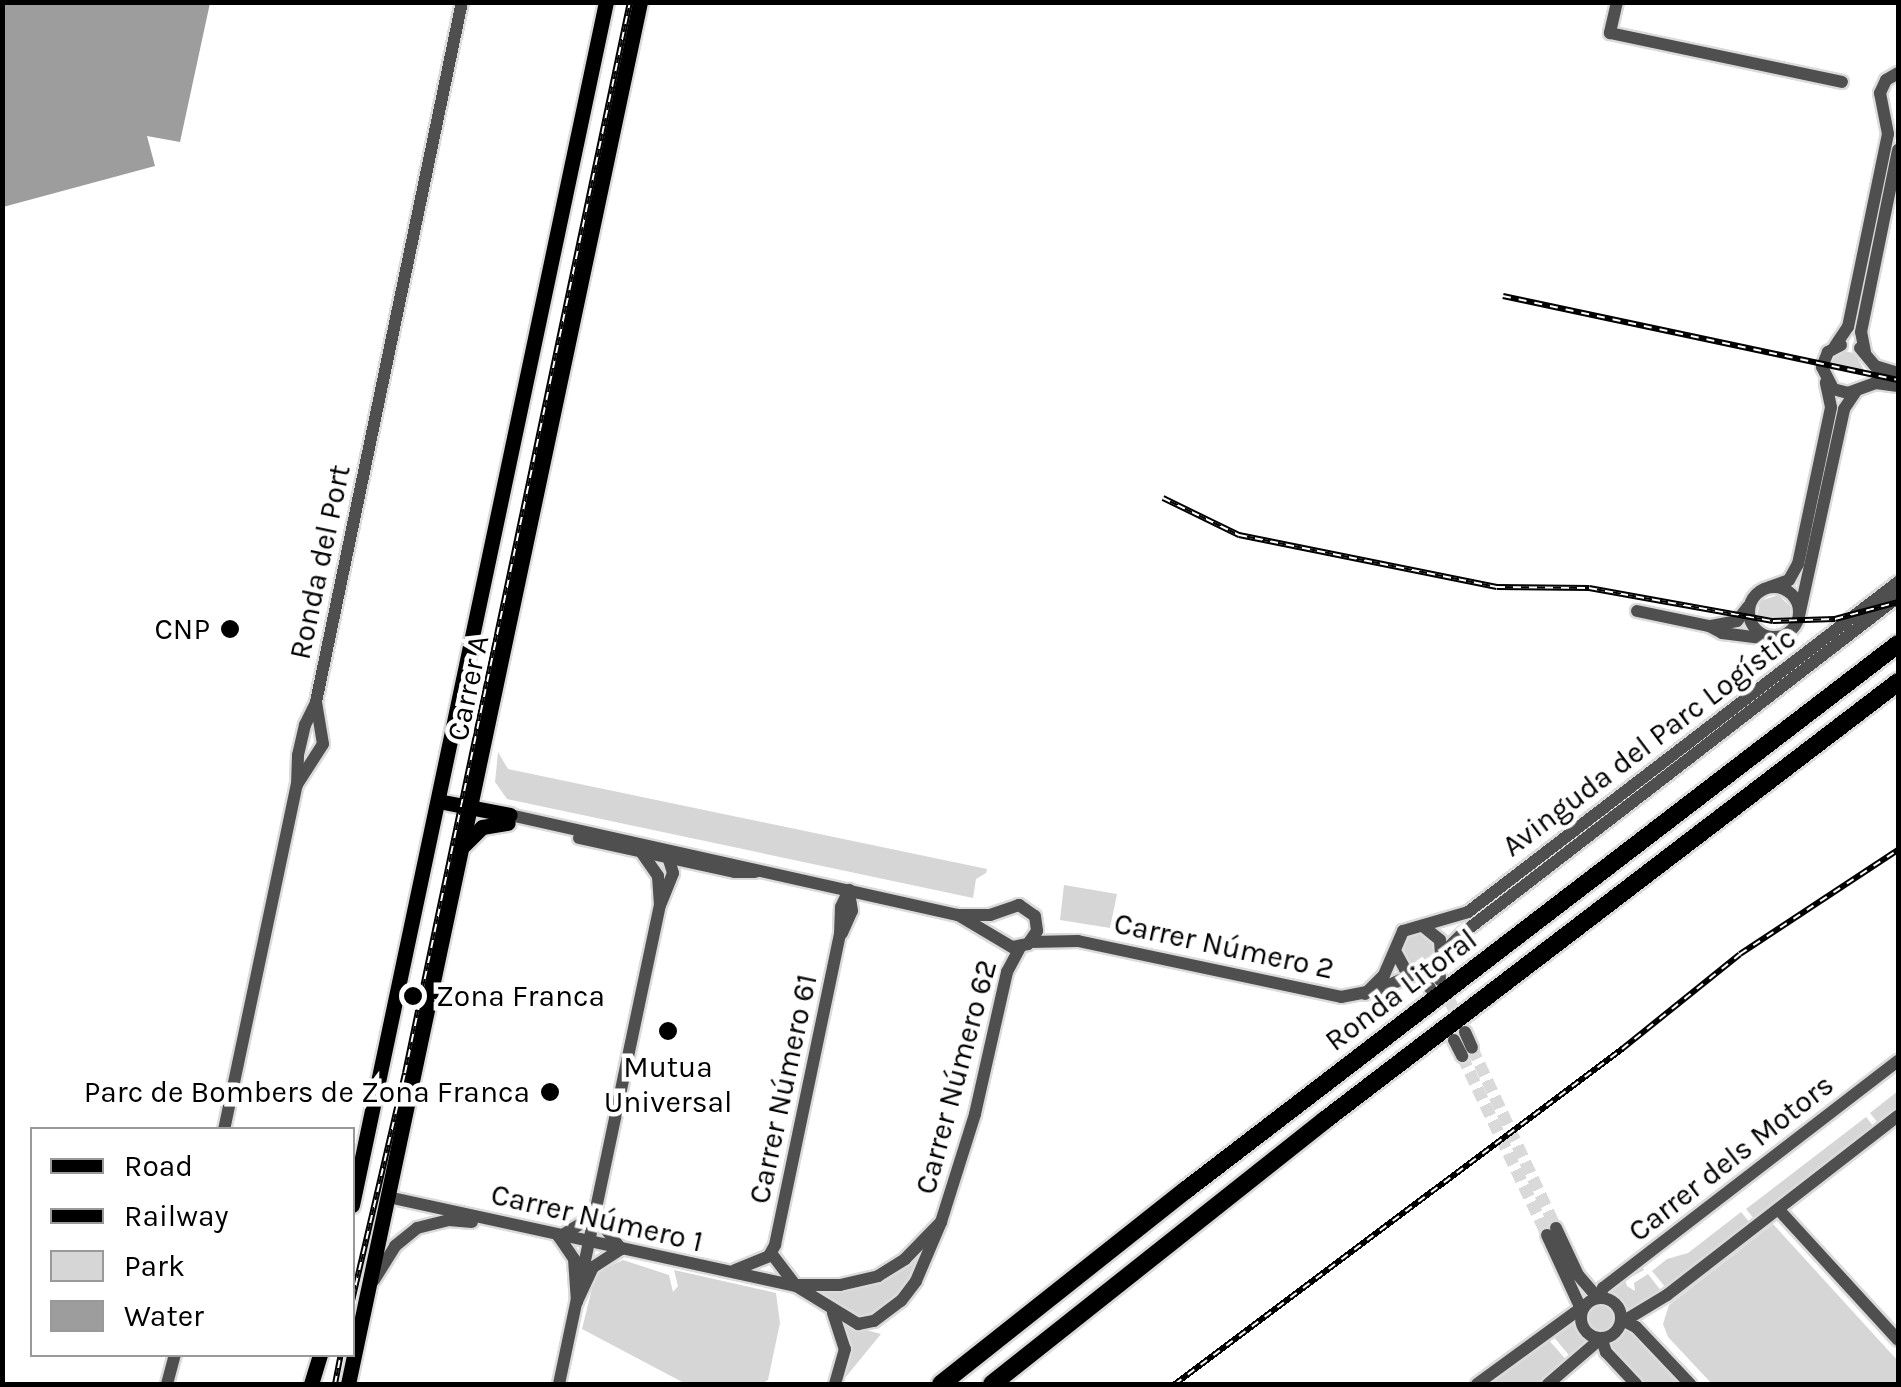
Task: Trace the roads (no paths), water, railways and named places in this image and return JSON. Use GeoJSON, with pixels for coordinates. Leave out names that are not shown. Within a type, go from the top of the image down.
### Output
{"type":"FeatureCollection","features":[{"type":"Feature","properties":{"kind":"highway","name":"Ronda Litoral"},"geometry":{"type":"LineString","coordinates":[[939,1384],[1898,644]]}},
{"type":"Feature","properties":{"kind":"highway","name":"Ronda Litoral"},"geometry":{"type":"LineString","coordinates":[[992,1384],[1313,1130],[1898,682]]}},
{"type":"Feature","properties":{"kind":"main road","name":"Carrer A"},"geometry":{"type":"LineString","coordinates":[[355,1192],[606,2]]}},
{"type":"Feature","properties":{"kind":"main road","name":"Carrer A"},"geometry":{"type":"LineString","coordinates":[[355,1352],[640,2]]}},
{"type":"Feature","properties":{"kind":"main road"},"geometry":{"type":"LineString","coordinates":[[478,773],[488,799],[508,817]]}},
{"type":"Feature","properties":{"kind":"main road"},"geometry":{"type":"LineString","coordinates":[[438,801],[508,817]]}},
{"type":"Feature","properties":{"kind":"main road"},"geometry":{"type":"LineString","coordinates":[[462,848],[482,827],[508,817]]}},
{"type":"Feature","properties":{"kind":"main road"},"geometry":{"type":"LineString","coordinates":[[355,1197],[388,1197]]}},
{"type":"Feature","properties":{"kind":"main road"},"geometry":{"type":"LineString","coordinates":[[313,1384],[320,1357]]}},
{"type":"Feature","properties":{"kind":"main road","name":"Carrer A"},"geometry":{"type":"LineString","coordinates":[[348,1384],[354,1357]]}},
{"type":"Feature","properties":{"kind":"street","name":"Ronda del Port"},"geometry":{"type":"LineString","coordinates":[[225,1127],[297,785],[305,725],[316,702],[462,2]]}},
{"type":"Feature","properties":{"kind":"street"},"geometry":{"type":"LineString","coordinates":[[1616,2],[1610,34],[1842,82]]}},
{"type":"Feature","properties":{"kind":"street"},"geometry":{"type":"LineString","coordinates":[[1709,626],[1737,622],[1757,593],[1789,580],[1798,564],[1831,406],[1822,367],[1848,326],[1892,116],[1880,92],[1896,72]]}},
{"type":"Feature","properties":{"kind":"street"},"geometry":{"type":"LineString","coordinates":[[1636,611],[1748,638],[1775,638],[1789,633],[1799,616],[1844,410],[1870,374],[1861,330],[1898,150]]}},
{"type":"Feature","properties":{"kind":"street"},"geometry":{"type":"LineString","coordinates":[[1835,346],[1852,344],[1878,367],[1898,373]]}},
{"type":"Feature","properties":{"kind":"street"},"geometry":{"type":"LineString","coordinates":[[1826,383],[1840,392],[1880,382],[1898,386]]}},
{"type":"Feature","properties":{"kind":"street","name":"Avinguda del Parc Logístic"},"geometry":{"type":"LineString","coordinates":[[1423,926],[1452,920],[1475,907],[1898,582]]}},
{"type":"Feature","properties":{"kind":"street"},"geometry":{"type":"LineString","coordinates":[[1770,587],[1790,593],[1799,616]]}},
{"type":"Feature","properties":{"kind":"street","name":"Avinguda del Parc Logístic"},"geometry":{"type":"LineString","coordinates":[[1440,958],[1463,933],[1898,596]]}},
{"type":"Feature","properties":{"kind":"street"},"geometry":{"type":"LineString","coordinates":[[1749,605],[1755,630],[1775,638]]}},
{"type":"Feature","properties":{"kind":"street"},"geometry":{"type":"LineString","coordinates":[[297,785],[323,744],[316,702]]}},
{"type":"Feature","properties":{"kind":"street"},"geometry":{"type":"LineString","coordinates":[[508,817],[638,848],[736,862],[762,872],[958,915],[1007,946],[1026,944],[1036,931],[1036,918],[1020,905],[1000,912],[958,915]]}},
{"type":"Feature","properties":{"kind":"street"},"geometry":{"type":"LineString","coordinates":[[638,848],[668,863],[762,872]]}},
{"type":"Feature","properties":{"kind":"street"},"geometry":{"type":"LineString","coordinates":[[638,848],[653,864],[664,887]]}},
{"type":"Feature","properties":{"kind":"street"},"geometry":{"type":"LineString","coordinates":[[668,863],[736,862]]}},
{"type":"Feature","properties":{"kind":"street"},"geometry":{"type":"LineString","coordinates":[[564,1383],[588,1243],[668,863]]}},
{"type":"Feature","properties":{"kind":"street"},"geometry":{"type":"LineString","coordinates":[[664,887],[698,865]]}},
{"type":"Feature","properties":{"kind":"street"},"geometry":{"type":"LineString","coordinates":[[818,884],[844,929],[884,898]]}},
{"type":"Feature","properties":{"kind":"street","name":"Carrer Número 61"},"geometry":{"type":"LineString","coordinates":[[771,1252],[844,929],[840,912],[849,890]]}},
{"type":"Feature","properties":{"kind":"street"},"geometry":{"type":"LineString","coordinates":[[998,937],[994,924],[1000,912]]}},
{"type":"Feature","properties":{"kind":"street","name":"Carrer Número 2"},"geometry":{"type":"LineString","coordinates":[[1036,918],[1078,942]]}},
{"type":"Feature","properties":{"kind":"street"},"geometry":{"type":"LineString","coordinates":[[1364,994],[1384,974],[1403,931],[1423,926],[1438,937],[1440,958],[1435,984],[1400,964],[1395,951]]}},
{"type":"Feature","properties":{"kind":"street","name":"Carrer Número 2"},"geometry":{"type":"LineString","coordinates":[[1026,944],[1078,942],[1341,996],[1364,994],[1416,973]]}},
{"type":"Feature","properties":{"kind":"street","name":"Carrer Número 62"},"geometry":{"type":"LineString","coordinates":[[796,1286],[858,1324],[890,1310],[916,1282],[941,1222],[975,1114],[1006,972],[1026,944]]}},
{"type":"Feature","properties":{"kind":"street"},"geometry":{"type":"LineString","coordinates":[[1416,973],[1433,968],[1440,958]]}},
{"type":"Feature","properties":{"kind":"street"},"geometry":{"type":"LineString","coordinates":[[1460,1036],[1467,1052]]}},
{"type":"Feature","properties":{"kind":"street","name":"Carrer dels Motors"},"geometry":{"type":"LineString","coordinates":[[1598,1298],[1603,1288],[1898,1061]]}},
{"type":"Feature","properties":{"kind":"street"},"geometry":{"type":"LineString","coordinates":[[1548,1384],[1624,1321],[1656,1304],[1898,1116]]}},
{"type":"Feature","properties":{"kind":"street","name":"Carrer Número 1"},"geometry":{"type":"LineString","coordinates":[[388,1197],[796,1286]]}},
{"type":"Feature","properties":{"kind":"street"},"geometry":{"type":"LineString","coordinates":[[1779,1210],[1898,1340]]}},
{"type":"Feature","properties":{"kind":"street"},"geometry":{"type":"LineString","coordinates":[[577,1302],[574,1259],[558,1237],[595,1215]]}},
{"type":"Feature","properties":{"kind":"street"},"geometry":{"type":"LineString","coordinates":[[577,1302],[593,1267],[622,1249],[595,1215]]}},
{"type":"Feature","properties":{"kind":"street","name":"Carrer Número 1"},"geometry":{"type":"LineString","coordinates":[[369,1289],[395,1246],[417,1228],[449,1220],[500,1224]]}},
{"type":"Feature","properties":{"kind":"street","name":"Carrer Número 62"},"geometry":{"type":"LineString","coordinates":[[796,1286],[840,1285],[878,1276],[904,1259],[941,1222]]}},
{"type":"Feature","properties":{"kind":"street"},"geometry":{"type":"LineString","coordinates":[[1636,1384],[1606,1352],[1601,1340],[1584,1330],[1551,1232],[1598,1298],[1616,1306],[1624,1321],[1636,1327],[1690,1384]]}},
{"type":"Feature","properties":{"kind":"street"},"geometry":{"type":"LineString","coordinates":[[717,1271],[746,1268],[771,1252],[796,1286]]}},
{"type":"Feature","properties":{"kind":"street"},"geometry":{"type":"LineString","coordinates":[[1477,1384],[1598,1298]]}},
{"type":"Feature","properties":{"kind":"street"},"geometry":{"type":"LineString","coordinates":[[832,1311],[845,1349],[835,1384]]}},
{"type":"Feature","properties":{"kind":"street"},"geometry":{"type":"LineString","coordinates":[[167,1384],[174,1357]]}},
{"type":"Feature","properties":{"kind":"street"},"geometry":{"type":"LineString","coordinates":[[1578,1362],[1601,1359],[1625,1372]]}},
{"type":"Feature","properties":{"kind":"water"},"geometry":{"type":"Polygon","coordinates":[[[3,2],[210,3],[180,142],[147,136],[155,166],[3,207],[3,2]]]}},
{"type":"Feature","properties":{"kind":"tunnel"},"geometry":{"type":"LineString","coordinates":[[1442,984],[1461,1025]]}},
{"type":"Feature","properties":{"kind":"tunnel"},"geometry":{"type":"LineString","coordinates":[[1472,1048],[1556,1228]]}},
{"type":"Feature","properties":{"kind":"tunnel"},"geometry":{"type":"LineString","coordinates":[[1462,1056],[1547,1235]]}},
{"type":"Feature","properties":{"kind":"railway"},"geometry":{"type":"LineString","coordinates":[[355,1288],[405,1073],[630,2]]}},
{"type":"Feature","properties":{"kind":"railway"},"geometry":{"type":"LineString","coordinates":[[1503,296],[1898,380]]}},
{"type":"Feature","properties":{"kind":"railway"},"geometry":{"type":"LineString","coordinates":[[1163,498],[1239,535],[1497,587],[1589,588],[1773,621],[1835,619],[1898,602]]}},
{"type":"Feature","properties":{"kind":"railway"},"geometry":{"type":"LineString","coordinates":[[1175,1384],[1622,1049],[1740,954],[1898,850]]}},
{"type":"Feature","properties":{"kind":"railway"},"geometry":{"type":"LineString","coordinates":[[335,1384],[340,1357]]}},
{"type":"Feature","properties":{"kind":"place","name":"CNP"},"geometry":{"type":"Point","coordinates":[230,629]}},
{"type":"Feature","properties":{"kind":"place","name":"Zona Franca"},"geometry":{"type":"Point","coordinates":[413,996]}},
{"type":"Feature","properties":{"kind":"place","name":"Mutua Universal"},"geometry":{"type":"Point","coordinates":[668,1031]}},
{"type":"Feature","properties":{"kind":"place","name":"Parc de Bombers de Zona Franca"},"geometry":{"type":"Point","coordinates":[550,1092]}}]}
